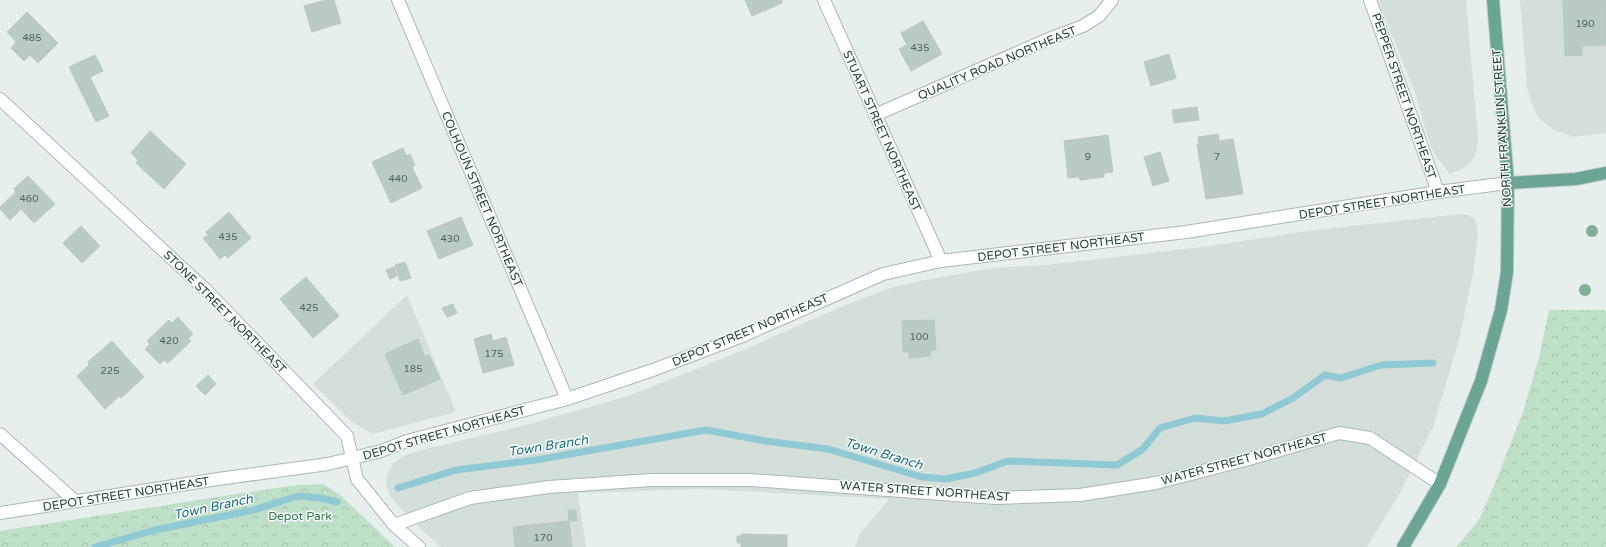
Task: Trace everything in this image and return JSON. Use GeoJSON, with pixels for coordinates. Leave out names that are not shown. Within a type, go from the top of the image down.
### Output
{"type":"FeatureCollection","features":[{"type":"Feature","properties":{"kind":"main road","name":"NORTH FRANKLIN STREET"},"geometry":{"type":"LineString","coordinates":[[1403,547],[1440,484],[1481,381],[1501,310],[1507,272],[1508,182],[1493,0]]}},
{"type":"Feature","properties":{"kind":"main road"},"geometry":{"type":"LineString","coordinates":[[1508,182],[1576,179],[1606,173]]}},
{"type":"Feature","properties":{"kind":"street","name":"COLHOUN STREET NORTHEAST"},"geometry":{"type":"LineString","coordinates":[[398,0],[567,399]]}},
{"type":"Feature","properties":{"kind":"street","name":"STUART STREET NORTHEAST"},"geometry":{"type":"LineString","coordinates":[[824,0],[941,261]]}},
{"type":"Feature","properties":{"kind":"street","name":"QUALITY ROAD NORTHEAST"},"geometry":{"type":"LineString","coordinates":[[875,115],[1083,26],[1099,16],[1112,0]]}},
{"type":"Feature","properties":{"kind":"street","name":"PEPPER STREET NORTHEAST"},"geometry":{"type":"LineString","coordinates":[[1370,0],[1438,192]]}},
{"type":"Feature","properties":{"kind":"street","name":"STONE STREET NORTHEAST"},"geometry":{"type":"LineString","coordinates":[[0,99],[208,292],[347,436],[357,479],[394,525],[419,547]]}},
{"type":"Feature","properties":{"kind":"street","name":"DEPOT STREET NORTHEAST"},"geometry":{"type":"LineString","coordinates":[[0,513],[328,464],[352,459],[381,451],[407,441],[567,399],[653,370],[740,337],[883,274],[941,261],[1186,232],[1508,182]]}},
{"type":"Feature","properties":{"kind":"street","name":"WATER STREET NORTHEAST"},"geometry":{"type":"LineString","coordinates":[[394,525],[470,498],[549,487],[651,480],[751,480],[996,498],[1080,495],[1156,483],[1249,459],[1339,433],[1370,438],[1440,484]]}},
{"type":"Feature","properties":{"kind":"street"},"geometry":{"type":"LineString","coordinates":[[0,434],[75,501]]}},
{"type":"Feature","properties":{"kind":"shaded area"},"geometry":{"type":"Polygon","coordinates":[[[1378,0],[1466,0],[1478,138],[1477,149],[1473,159],[1466,167],[1450,174],[1435,155],[1429,141],[1415,93],[1378,0]]]}},
{"type":"Feature","properties":{"kind":"shaded area"},"geometry":{"type":"Polygon","coordinates":[[[1520,0],[1606,0],[1606,133],[1573,137],[1552,129],[1538,117],[1531,103],[1527,87],[1520,0]]]}},
{"type":"Feature","properties":{"kind":"shaded area"},"geometry":{"type":"Polygon","coordinates":[[[1461,214],[1474,218],[1477,224],[1478,234],[1473,274],[1459,340],[1433,427],[1399,495],[1367,547],[855,547],[859,535],[889,499],[703,489],[578,493],[586,547],[441,547],[396,503],[390,496],[386,485],[387,475],[393,464],[403,456],[421,450],[518,427],[628,396],[739,352],[843,306],[887,289],[919,281],[993,268],[1047,265],[1210,246],[1315,230],[1461,214]]]}},
{"type":"Feature","properties":{"kind":"shaded area"},"geometry":{"type":"Polygon","coordinates":[[[407,295],[456,412],[372,434],[351,421],[313,384],[407,295]]]}},
{"type":"Feature","properties":{"kind":"green space"},"geometry":{"type":"Polygon","coordinates":[[[1549,310],[1606,310],[1606,547],[1456,547],[1479,520],[1496,481],[1523,412],[1539,357],[1549,310]]]}},
{"type":"Feature","properties":{"kind":"green space","name":"Depot Park"},"geometry":{"type":"Polygon","coordinates":[[[323,484],[339,494],[395,547],[0,547],[0,531],[297,485],[323,484]]]}},
{"type":"Feature","properties":{"kind":"building"},"geometry":{"type":"Polygon","coordinates":[[[326,0],[334,0],[341,23],[312,32],[304,6],[326,0]]]}},
{"type":"Feature","properties":{"kind":"building"},"geometry":{"type":"Polygon","coordinates":[[[745,0],[782,0],[782,3],[752,16],[745,0]]]}},
{"type":"Feature","properties":{"kind":"building"},"geometry":{"type":"Polygon","coordinates":[[[1563,0],[1606,0],[1606,45],[1582,46],[1582,55],[1565,56],[1563,0]]]}},
{"type":"Feature","properties":{"kind":"building"},"geometry":{"type":"Polygon","coordinates":[[[27,12],[58,43],[38,63],[30,55],[24,61],[11,48],[16,42],[7,32],[27,12]]]}},
{"type":"Feature","properties":{"kind":"building"},"geometry":{"type":"Polygon","coordinates":[[[923,21],[942,54],[911,71],[899,49],[907,45],[901,33],[923,21]]]}},
{"type":"Feature","properties":{"kind":"building"},"geometry":{"type":"Polygon","coordinates":[[[1169,54],[1176,78],[1151,86],[1144,62],[1169,54]]]}},
{"type":"Feature","properties":{"kind":"building"},"geometry":{"type":"Polygon","coordinates":[[[95,55],[103,71],[90,77],[109,116],[96,122],[69,67],[95,55]]]}},
{"type":"Feature","properties":{"kind":"building"},"geometry":{"type":"Polygon","coordinates":[[[1197,107],[1199,120],[1174,123],[1172,110],[1197,107]]]}},
{"type":"Feature","properties":{"kind":"building"},"geometry":{"type":"Polygon","coordinates":[[[150,131],[186,164],[164,189],[136,163],[138,160],[131,153],[150,131]]]}},
{"type":"Feature","properties":{"kind":"building"},"geometry":{"type":"Polygon","coordinates":[[[1218,134],[1219,141],[1233,139],[1243,194],[1206,199],[1197,144],[1199,144],[1198,137],[1218,134]]]}},
{"type":"Feature","properties":{"kind":"building"},"geometry":{"type":"Polygon","coordinates":[[[1108,135],[1113,172],[1104,173],[1104,177],[1080,180],[1079,177],[1068,178],[1064,141],[1108,135]]]}},
{"type":"Feature","properties":{"kind":"building"},"geometry":{"type":"Polygon","coordinates":[[[403,148],[406,156],[410,154],[415,165],[412,167],[422,188],[391,203],[372,162],[403,148]]]}},
{"type":"Feature","properties":{"kind":"building"},"geometry":{"type":"Polygon","coordinates":[[[1160,152],[1169,181],[1153,186],[1144,157],[1160,152]]]}},
{"type":"Feature","properties":{"kind":"building"},"geometry":{"type":"Polygon","coordinates":[[[28,176],[55,204],[34,223],[21,209],[10,220],[0,209],[0,207],[15,193],[14,189],[28,176]]]}},
{"type":"Feature","properties":{"kind":"building"},"geometry":{"type":"Polygon","coordinates":[[[229,212],[251,238],[228,258],[225,255],[220,259],[203,238],[208,235],[206,232],[229,212]]]}},
{"type":"Feature","properties":{"kind":"building"},"geometry":{"type":"Polygon","coordinates":[[[461,217],[473,245],[439,259],[427,231],[461,217]]]}},
{"type":"Feature","properties":{"kind":"building"},"geometry":{"type":"Polygon","coordinates":[[[81,226],[100,246],[82,263],[63,243],[81,226]]]}},
{"type":"Feature","properties":{"kind":"building"},"geometry":{"type":"Polygon","coordinates":[[[405,262],[411,278],[400,281],[395,265],[405,262]]]}},
{"type":"Feature","properties":{"kind":"building"},"geometry":{"type":"Polygon","coordinates":[[[394,267],[397,276],[390,279],[386,270],[394,267]]]}},
{"type":"Feature","properties":{"kind":"building"},"geometry":{"type":"Polygon","coordinates":[[[306,277],[339,316],[313,338],[280,299],[306,277]]]}},
{"type":"Feature","properties":{"kind":"building"},"geometry":{"type":"Polygon","coordinates":[[[453,304],[457,313],[447,317],[442,308],[453,304]]]}},
{"type":"Feature","properties":{"kind":"building"},"geometry":{"type":"Polygon","coordinates":[[[178,317],[193,334],[188,339],[191,341],[168,363],[164,360],[160,364],[145,349],[150,344],[147,341],[169,320],[172,323],[178,317]]]}},
{"type":"Feature","properties":{"kind":"building"},"geometry":{"type":"Polygon","coordinates":[[[934,320],[936,350],[930,350],[931,356],[909,358],[909,352],[903,352],[902,321],[934,320]]]}},
{"type":"Feature","properties":{"kind":"building"},"geometry":{"type":"Polygon","coordinates":[[[491,334],[493,341],[506,337],[514,365],[483,373],[474,339],[491,334]]]}},
{"type":"Feature","properties":{"kind":"building"},"geometry":{"type":"Polygon","coordinates":[[[418,339],[425,357],[429,355],[440,379],[403,395],[385,354],[418,339]]]}},
{"type":"Feature","properties":{"kind":"building"},"geometry":{"type":"Polygon","coordinates":[[[112,341],[144,377],[121,398],[119,396],[105,409],[77,376],[89,365],[88,362],[112,341]]]}},
{"type":"Feature","properties":{"kind":"building"},"geometry":{"type":"Polygon","coordinates":[[[208,375],[216,384],[205,395],[196,386],[208,375]]]}},
{"type":"Feature","properties":{"kind":"building"},"geometry":{"type":"Polygon","coordinates":[[[568,510],[576,510],[577,521],[569,521],[568,510]]]}},
{"type":"Feature","properties":{"kind":"building"},"geometry":{"type":"Polygon","coordinates":[[[569,521],[572,547],[515,547],[513,527],[569,521]]]}},
{"type":"Feature","properties":{"kind":"building"},"geometry":{"type":"Polygon","coordinates":[[[741,534],[787,535],[787,547],[741,547],[741,543],[737,543],[737,536],[742,536],[741,534]]]}},
{"type":"Feature","properties":{"kind":"waterway","name":"Town Branch"},"geometry":{"type":"LineString","coordinates":[[398,488],[456,470],[536,460],[706,430],[765,441],[828,449],[922,477],[946,479],[975,473],[1008,461],[1117,465],[1143,449],[1160,428],[1195,418],[1224,421],[1262,414],[1293,398],[1325,375],[1341,378],[1381,365],[1433,363]]}},
{"type":"Feature","properties":{"kind":"waterway","name":"Town Branch"},"geometry":{"type":"LineString","coordinates":[[95,547],[155,530],[254,510],[298,496],[321,498],[337,502]]}}]}
